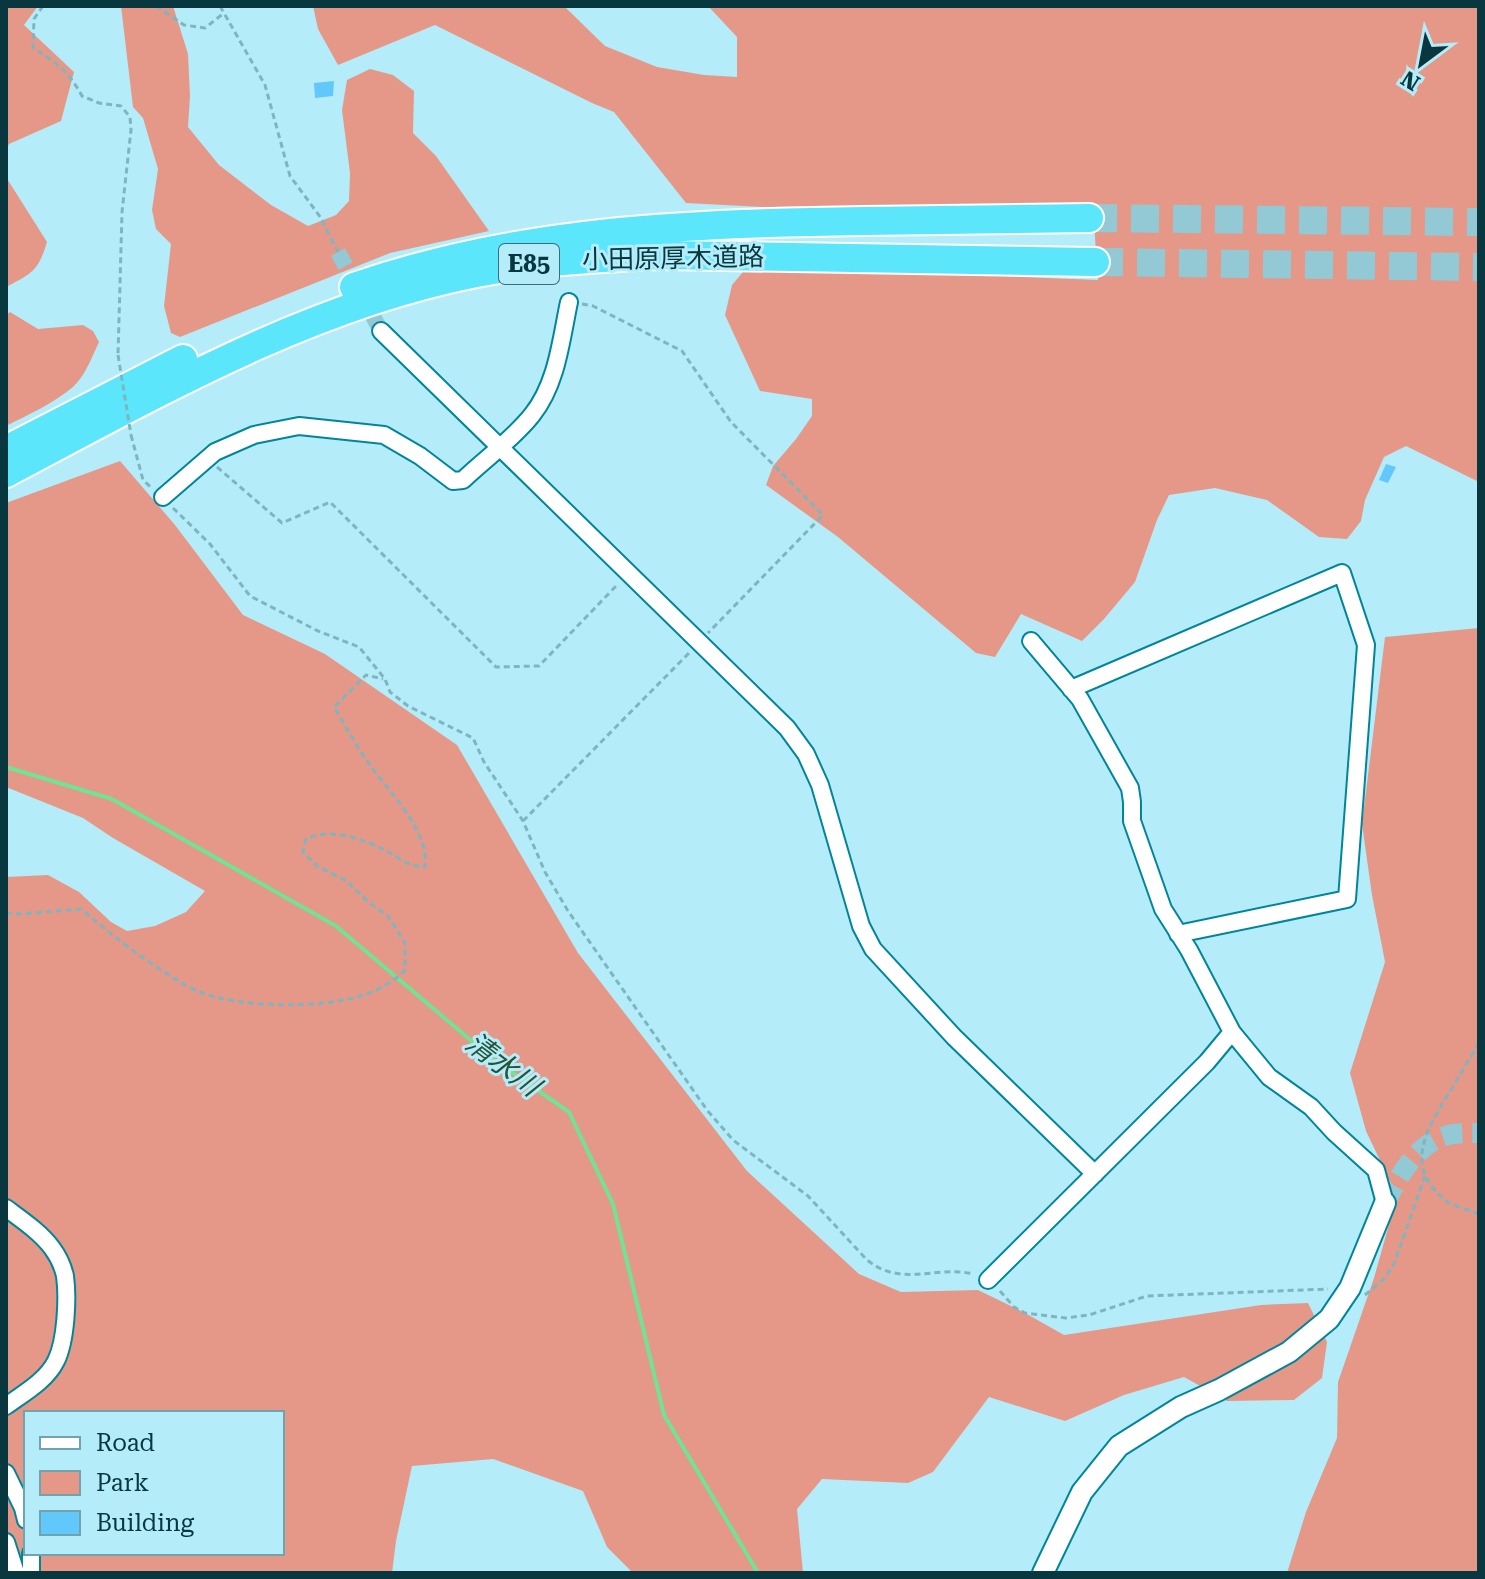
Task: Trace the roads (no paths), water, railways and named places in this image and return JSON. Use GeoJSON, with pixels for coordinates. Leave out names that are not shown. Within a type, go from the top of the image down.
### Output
{"type":"FeatureCollection","features":[{"type":"Feature","properties":{"kind":"highway","name":"小田原厚木道路"},"geometry":{"type":"LineString","coordinates":[[6,450],[146,377],[309,303],[392,274],[469,254],[531,242],[653,228],[768,222],[1089,218]]}},
{"type":"Feature","properties":{"kind":"highway","name":"小田原厚木道路"},"geometry":{"type":"LineString","coordinates":[[6,473],[152,396],[316,320],[397,293],[474,274],[550,262],[664,255],[1095,262]]}},
{"type":"Feature","properties":{"kind":"street"},"geometry":{"type":"LineString","coordinates":[[163,497],[215,452],[254,435],[299,426],[384,435],[420,456],[453,481],[463,480],[532,415],[549,386],[569,302]]}},
{"type":"Feature","properties":{"kind":"street"},"geometry":{"type":"LineString","coordinates":[[381,331],[787,728],[806,754],[820,785],[861,926],[873,949],[954,1037],[1095,1174]]}},
{"type":"Feature","properties":{"kind":"street"},"geometry":{"type":"LineString","coordinates":[[1071,689],[1342,573],[1366,645],[1347,899],[1178,934]]}},
{"type":"Feature","properties":{"kind":"street"},"geometry":{"type":"LineString","coordinates":[[1031,641],[1080,699],[1130,788],[1132,821],[1163,909],[1189,950],[1232,1032],[1269,1077],[1311,1107],[1376,1170],[1385,1203],[1350,1288],[1329,1319],[1289,1352],[1181,1407],[1119,1446],[1082,1492],[1043,1573]]}},
{"type":"Feature","properties":{"kind":"street"},"geometry":{"type":"LineString","coordinates":[[988,1280],[1207,1062],[1232,1032]]}},
{"type":"Feature","properties":{"kind":"street"},"geometry":{"type":"LineString","coordinates":[[6,1208],[53,1249],[65,1277],[65,1305],[64,1340],[56,1361],[44,1378],[6,1406]]}},
{"type":"Feature","properties":{"kind":"street"},"geometry":{"type":"LineString","coordinates":[[6,1473],[24,1512]]}},
{"type":"Feature","properties":{"kind":"street"},"geometry":{"type":"LineString","coordinates":[[6,1542],[16,1573]]}},
{"type":"Feature","properties":{"kind":"waterway","name":"清水川"},"geometry":{"type":"LineString","coordinates":[[6,767],[112,799],[336,926],[494,1060],[569,1112],[613,1204],[664,1415],[758,1573]]}},
{"type":"Feature","properties":{"kind":"tunnel"},"geometry":{"type":"LineString","coordinates":[[1089,218],[1479,222]]}},
{"type":"Feature","properties":{"kind":"tunnel"},"geometry":{"type":"LineString","coordinates":[[338,252],[381,331]]}},
{"type":"Feature","properties":{"kind":"tunnel"},"geometry":{"type":"LineString","coordinates":[[1095,262],[1479,267]]}},
{"type":"Feature","properties":{"kind":"tunnel"},"geometry":{"type":"LineString","coordinates":[[1385,1203],[1420,1150],[1442,1137],[1479,1133]]}}]}
